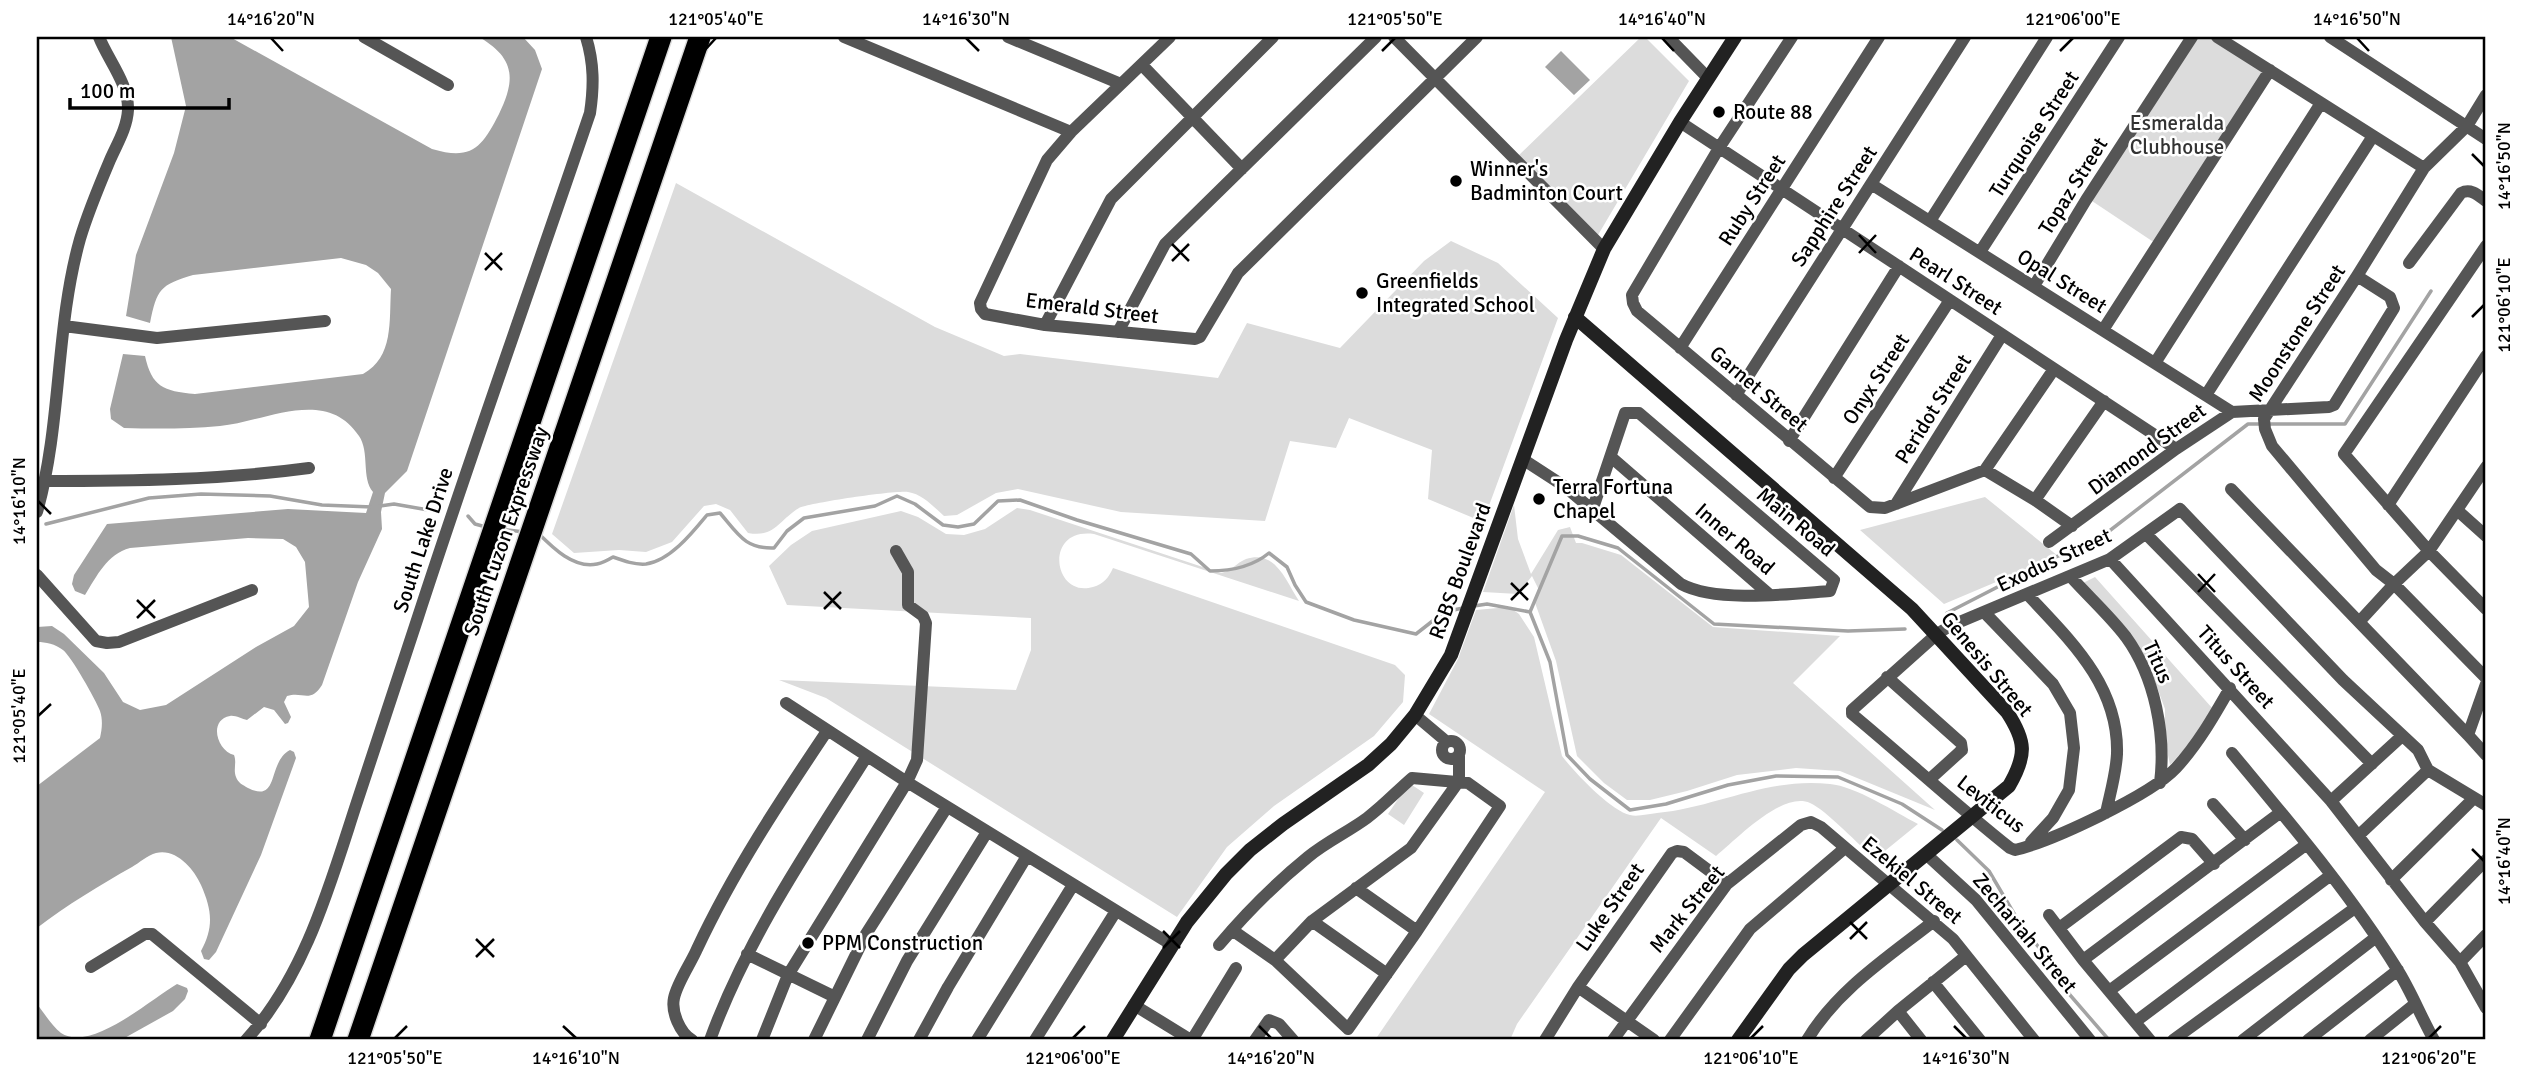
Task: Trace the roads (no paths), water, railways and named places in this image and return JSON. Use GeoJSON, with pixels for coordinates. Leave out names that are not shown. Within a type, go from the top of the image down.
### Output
{"type":"FeatureCollection","features":[{"type":"Feature","properties":{"kind":"highway","name":"South Luzon Expressway"},"geometry":{"type":"LineString","coordinates":[[320,1040],[661,37]]}},
{"type":"Feature","properties":{"kind":"highway","name":"South Luzon Expressway"},"geometry":{"type":"LineString","coordinates":[[358,1040],[700,37]]}},
{"type":"Feature","properties":{"kind":"street"},"geometry":{"type":"LineString","coordinates":[[37,512],[51,435],[64,326],[80,240],[94,197],[125,125],[128,109],[124,89],[99,37]]}},
{"type":"Feature","properties":{"kind":"street"},"geometry":{"type":"LineString","coordinates":[[363,37],[448,85]]}},
{"type":"Feature","properties":{"kind":"street","name":"South Lake Drive"},"geometry":{"type":"LineString","coordinates":[[246,1040],[261,1024],[293,971],[325,902],[448,524],[586,124],[593,90],[593,69],[586,37]]}},
{"type":"Feature","properties":{"kind":"street"},"geometry":{"type":"LineString","coordinates":[[845,37],[1071,132],[1170,37]]}},
{"type":"Feature","properties":{"kind":"street"},"geometry":{"type":"LineString","coordinates":[[1008,37],[1121,84]]}},
{"type":"Feature","properties":{"kind":"street"},"geometry":{"type":"LineString","coordinates":[[1045,324],[1111,199],[1273,37]]}},
{"type":"Feature","properties":{"kind":"street"},"geometry":{"type":"LineString","coordinates":[[1118,332],[1165,244],[1376,37]]}},
{"type":"Feature","properties":{"kind":"street"},"geometry":{"type":"LineString","coordinates":[[1394,37],[1604,249]]}},
{"type":"Feature","properties":{"kind":"street"},"geometry":{"type":"LineString","coordinates":[[1435,79],[1477,37]]}},
{"type":"Feature","properties":{"kind":"street"},"geometry":{"type":"LineString","coordinates":[[1668,37],[1708,78]]}},
{"type":"Feature","properties":{"kind":"street","name":"RSBS Boulevard"},"geometry":{"type":"LineString","coordinates":[[1113,1040],[1187,922],[1226,874],[1250,850],[1283,824],[1368,765],[1413,718],[1451,655],[1463,626],[1575,317],[1604,249],[1680,122],[1735,37]]}},
{"type":"Feature","properties":{"kind":"street"},"geometry":{"type":"LineString","coordinates":[[1719,148],[1792,37]]}},
{"type":"Feature","properties":{"kind":"street","name":"Ruby Street"},"geometry":{"type":"LineString","coordinates":[[1679,348],[1879,37]]}},
{"type":"Feature","properties":{"kind":"street","name":"Sapphire Street"},"geometry":{"type":"LineString","coordinates":[[1736,395],[1964,37]]}},
{"type":"Feature","properties":{"kind":"street"},"geometry":{"type":"LineString","coordinates":[[1930,221],[2047,37]]}},
{"type":"Feature","properties":{"kind":"street","name":"Turquoise Street"},"geometry":{"type":"LineString","coordinates":[[1980,252],[2119,37]]}},
{"type":"Feature","properties":{"kind":"street","name":"Topaz Street"},"geometry":{"type":"LineString","coordinates":[[2034,286],[2086,200],[2192,37]]}},
{"type":"Feature","properties":{"kind":"street"},"geometry":{"type":"LineString","coordinates":[[2217,37],[2424,168]]}},
{"type":"Feature","properties":{"kind":"street"},"geometry":{"type":"LineString","coordinates":[[2330,37],[2486,139]]}},
{"type":"Feature","properties":{"kind":"street"},"geometry":{"type":"LineString","coordinates":[[1142,65],[1242,169]]}},
{"type":"Feature","properties":{"kind":"street"},"geometry":{"type":"LineString","coordinates":[[2104,330],[2270,70]]}},
{"type":"Feature","properties":{"kind":"street","name":"Emerald Street"},"geometry":{"type":"LineString","coordinates":[[1071,132],[1047,160],[979,303],[981,309],[985,314],[1045,324],[1195,339],[1200,337],[1238,273],[1435,79]]}},
{"type":"Feature","properties":{"kind":"street","name":"Moonstone Street"},"geometry":{"type":"LineString","coordinates":[[2394,584],[2376,570],[2272,446],[2264,419],[2424,168],[2467,125],[2486,95]]}},
{"type":"Feature","properties":{"kind":"street"},"geometry":{"type":"LineString","coordinates":[[2155,363],[2321,103]]}},
{"type":"Feature","properties":{"kind":"street","name":"Pearl Street"},"geometry":{"type":"LineString","coordinates":[[1680,122],[2176,449]]}},
{"type":"Feature","properties":{"kind":"street"},"geometry":{"type":"LineString","coordinates":[[2206,395],[2373,136]]}},
{"type":"Feature","properties":{"kind":"street","name":"Garnet Street"},"geometry":{"type":"LineString","coordinates":[[1719,148],[1632,295],[1637,312],[1870,507],[1878,509],[1896,504]]}},
{"type":"Feature","properties":{"kind":"street","name":"Opal Street"},"geometry":{"type":"LineString","coordinates":[[1871,184],[2232,412]]}},
{"type":"Feature","properties":{"kind":"street"},"geometry":{"type":"LineString","coordinates":[[2409,263],[2461,193],[2476,192],[2486,201]]}},
{"type":"Feature","properties":{"kind":"street"},"geometry":{"type":"LineString","coordinates":[[2486,246],[2344,454],[2429,551],[2486,609]]}},
{"type":"Feature","properties":{"kind":"street"},"geometry":{"type":"LineString","coordinates":[[1789,440],[1899,266]]}},
{"type":"Feature","properties":{"kind":"street","name":"Diamond Street"},"geometry":{"type":"LineString","coordinates":[[2049,542],[2176,449],[2232,412],[2329,407],[2338,400],[2395,308],[2390,297],[2357,276]]}},
{"type":"Feature","properties":{"kind":"street","name":"Onyx Street"},"geometry":{"type":"LineString","coordinates":[[1834,478],[1950,300]]}},
{"type":"Feature","properties":{"kind":"street","name":"Genesis Street"},"geometry":{"type":"LineString","coordinates":[[1575,317],[1650,372],[1664,392],[1860,562],[1937,634],[2007,712],[2018,729],[2023,750],[2019,769],[2009,786],[1789,968],[1738,1040]]}},
{"type":"Feature","properties":{"kind":"street"},"geometry":{"type":"LineString","coordinates":[[64,326],[157,338],[325,321]]}},
{"type":"Feature","properties":{"kind":"street","name":"Peridot Street"},"geometry":{"type":"LineString","coordinates":[[1896,504],[2002,335]]}},
{"type":"Feature","properties":{"kind":"street"},"geometry":{"type":"LineString","coordinates":[[2388,505],[2486,356]]}},
{"type":"Feature","properties":{"kind":"street"},"geometry":{"type":"LineString","coordinates":[[1896,504],[1984,470],[2054,369]]}},
{"type":"Feature","properties":{"kind":"street"},"geometry":{"type":"LineString","coordinates":[[2035,500],[2104,401]]}},
{"type":"Feature","properties":{"kind":"street","name":"Main Road"},"geometry":{"type":"LineString","coordinates":[[1524,460],[1593,508],[1681,584],[1693,590],[1770,595],[1830,591],[1834,579],[1639,414],[1625,413],[1593,508]]}},
{"type":"Feature","properties":{"kind":"street"},"geometry":{"type":"LineString","coordinates":[[37,435],[51,435]]}},
{"type":"Feature","properties":{"kind":"street","name":"Inner Road"},"geometry":{"type":"LineString","coordinates":[[1611,457],[1770,595]]}},
{"type":"Feature","properties":{"kind":"street"},"geometry":{"type":"LineString","coordinates":[[2359,622],[2429,551],[2486,467]]}},
{"type":"Feature","properties":{"kind":"street"},"geometry":{"type":"LineString","coordinates":[[43,481],[191,478],[272,474],[309,468]]}},
{"type":"Feature","properties":{"kind":"street"},"geometry":{"type":"LineString","coordinates":[[1984,470],[2072,526]]}},
{"type":"Feature","properties":{"kind":"street"},"geometry":{"type":"LineString","coordinates":[[2231,489],[2486,755]]}},
{"type":"Feature","properties":{"kind":"street","name":"Exodus Street"},"geometry":{"type":"LineString","coordinates":[[1937,634],[2110,559],[2180,509],[2343,680],[2402,736]]}},
{"type":"Feature","properties":{"kind":"street"},"geometry":{"type":"LineString","coordinates":[[2457,510],[2486,536]]}},
{"type":"Feature","properties":{"kind":"street"},"geometry":{"type":"LineString","coordinates":[[2146,534],[2372,764]]}},
{"type":"Feature","properties":{"kind":"street"},"geometry":{"type":"LineString","coordinates":[[762,1040],[788,975],[907,782],[917,760],[926,623],[923,616],[908,605],[908,572],[896,551]]}},
{"type":"Feature","properties":{"kind":"street","name":"Titus Street"},"geometry":{"type":"LineString","coordinates":[[2110,559],[2331,801],[2425,922],[2460,962],[2486,1005]]}},
{"type":"Feature","properties":{"kind":"street"},"geometry":{"type":"LineString","coordinates":[[37,575],[96,641],[107,643],[118,642],[252,590]]}},
{"type":"Feature","properties":{"kind":"street","name":"Titus"},"geometry":{"type":"LineString","coordinates":[[2071,577],[2126,638],[2140,663],[2152,695],[2161,737],[2160,783]]}},
{"type":"Feature","properties":{"kind":"street"},"geometry":{"type":"LineString","coordinates":[[2394,584],[2486,678]]}},
{"type":"Feature","properties":{"kind":"street"},"geometry":{"type":"LineString","coordinates":[[2028,595],[2083,654],[2109,701],[2115,721],[2117,758],[2106,813]]}},
{"type":"Feature","properties":{"kind":"street"},"geometry":{"type":"LineString","coordinates":[[1983,612],[2053,684],[2070,713],[2074,748],[2069,790],[2053,818],[2027,846]]}},
{"type":"Feature","properties":{"kind":"street","name":"Leviticus"},"geometry":{"type":"LineString","coordinates":[[1937,634],[1854,706],[1852,714],[1972,818],[2015,850],[2106,813],[2160,783],[2175,770],[2199,741],[2230,688]]}},
{"type":"Feature","properties":{"kind":"street"},"geometry":{"type":"LineString","coordinates":[[1887,677],[1961,743],[1962,750],[1930,779]]}},
{"type":"Feature","properties":{"kind":"street"},"geometry":{"type":"LineString","coordinates":[[2468,735],[2486,684]]}},
{"type":"Feature","properties":{"kind":"street"},"geometry":{"type":"LineString","coordinates":[[786,703],[907,782],[1172,945]]}},
{"type":"Feature","properties":{"kind":"street"},"geometry":{"type":"LineString","coordinates":[[1275,960],[1312,921],[1412,848],[1452,785],[1448,751],[1413,718]]}},
{"type":"Feature","properties":{"kind":"street"},"geometry":{"type":"LineString","coordinates":[[692,1040],[684,1036],[675,1014],[674,998],[708,926],[746,857],[827,731]]}},
{"type":"Feature","properties":{"kind":"street"},"geometry":{"type":"LineString","coordinates":[[2331,801],[2402,736],[2418,750],[2428,770],[2486,805]]}},
{"type":"Feature","properties":{"kind":"street"},"geometry":{"type":"LineString","coordinates":[[2232,753],[2307,844],[2355,908],[2398,970],[2432,1040]]}},
{"type":"Feature","properties":{"kind":"street"},"geometry":{"type":"LineString","coordinates":[[710,1040],[747,954],[786,883],[867,756]]}},
{"type":"Feature","properties":{"kind":"street"},"geometry":{"type":"LineString","coordinates":[[2358,836],[2428,770]]}},
{"type":"Feature","properties":{"kind":"street"},"geometry":{"type":"LineString","coordinates":[[1219,945],[1232,930],[1292,870],[1368,817],[1412,778],[1452,785],[1468,783],[1500,806],[1348,1029],[1275,960],[1232,930]]}},
{"type":"Feature","properties":{"kind":"street"},"geometry":{"type":"LineString","coordinates":[[2392,880],[2474,798]]}},
{"type":"Feature","properties":{"kind":"street"},"geometry":{"type":"LineString","coordinates":[[2213,804],[2245,840]]}},
{"type":"Feature","properties":{"kind":"street"},"geometry":{"type":"LineString","coordinates":[[814,1040],[866,934],[947,807]]}},
{"type":"Feature","properties":{"kind":"street"},"geometry":{"type":"LineString","coordinates":[[2083,960],[2281,812]]}},
{"type":"Feature","properties":{"kind":"street","name":"Ezekiel Street"},"geometry":{"type":"LineString","coordinates":[[1811,822],[1821,827],[1954,939],[2034,1040]]}},
{"type":"Feature","properties":{"kind":"street","name":"Mark Street"},"geometry":{"type":"LineString","coordinates":[[1613,1040],[1727,884],[1801,825],[1811,822]]}},
{"type":"Feature","properties":{"kind":"street"},"geometry":{"type":"LineString","coordinates":[[867,1040],[907,961],[987,832]]}},
{"type":"Feature","properties":{"kind":"street"},"geometry":{"type":"LineString","coordinates":[[2059,928],[2181,837],[2192,839],[2214,864]]}},
{"type":"Feature","properties":{"kind":"street"},"geometry":{"type":"LineString","coordinates":[[2109,992],[2307,844]]}},
{"type":"Feature","properties":{"kind":"street"},"geometry":{"type":"LineString","coordinates":[[1670,1040],[1750,929],[1845,848]]}},
{"type":"Feature","properties":{"kind":"street","name":"Luke Street"},"geometry":{"type":"LineString","coordinates":[[1545,1040],[1672,853],[1677,850],[1684,852],[1727,884]]}},
{"type":"Feature","properties":{"kind":"street","name":"Zechariah Street"},"geometry":{"type":"LineString","coordinates":[[1927,855],[1976,900],[2090,1040]]}},
{"type":"Feature","properties":{"kind":"street"},"geometry":{"type":"LineString","coordinates":[[919,1040],[1027,856]]}},
{"type":"Feature","properties":{"kind":"street"},"geometry":{"type":"LineString","coordinates":[[2425,922],[2486,860]]}},
{"type":"Feature","properties":{"kind":"street"},"geometry":{"type":"LineString","coordinates":[[2135,1022],[2331,875]]}},
{"type":"Feature","properties":{"kind":"street"},"geometry":{"type":"LineString","coordinates":[[977,1040],[1073,885]]}},
{"type":"Feature","properties":{"kind":"street"},"geometry":{"type":"LineString","coordinates":[[1356,888],[1417,930]]}},
{"type":"Feature","properties":{"kind":"street"},"geometry":{"type":"LineString","coordinates":[[2173,1040],[2355,908]]}},
{"type":"Feature","properties":{"kind":"street"},"geometry":{"type":"LineString","coordinates":[[1035,1040],[1116,911]]}},
{"type":"Feature","properties":{"kind":"street"},"geometry":{"type":"LineString","coordinates":[[2049,915],[2150,1040]]}},
{"type":"Feature","properties":{"kind":"street"},"geometry":{"type":"LineString","coordinates":[[1312,921],[1387,974]]}},
{"type":"Feature","properties":{"kind":"street"},"geometry":{"type":"LineString","coordinates":[[1807,1040],[1820,1018],[1839,997],[1934,921]]}},
{"type":"Feature","properties":{"kind":"street"},"geometry":{"type":"LineString","coordinates":[[91,967],[145,934],[152,934],[261,1024]]}},
{"type":"Feature","properties":{"kind":"street"},"geometry":{"type":"LineString","coordinates":[[2460,962],[2486,935]]}},
{"type":"Feature","properties":{"kind":"street"},"geometry":{"type":"LineString","coordinates":[[2243,1040],[2375,938]]}},
{"type":"Feature","properties":{"kind":"street"},"geometry":{"type":"LineString","coordinates":[[747,954],[835,997]]}},
{"type":"Feature","properties":{"kind":"street"},"geometry":{"type":"LineString","coordinates":[[1866,1040],[1966,956]]}},
{"type":"Feature","properties":{"kind":"street"},"geometry":{"type":"LineString","coordinates":[[1134,1005],[1191,1040],[1236,968]]}},
{"type":"Feature","properties":{"kind":"street"},"geometry":{"type":"LineString","coordinates":[[2308,1040],[2398,970]]}},
{"type":"Feature","properties":{"kind":"street"},"geometry":{"type":"LineString","coordinates":[[1933,982],[1980,1040]]}},
{"type":"Feature","properties":{"kind":"street"},"geometry":{"type":"LineString","coordinates":[[1578,988],[1654,1040]]}},
{"type":"Feature","properties":{"kind":"street"},"geometry":{"type":"LineString","coordinates":[[2370,1040],[2415,1004]]}},
{"type":"Feature","properties":{"kind":"street"},"geometry":{"type":"LineString","coordinates":[[1898,1011],[1921,1040]]}},
{"type":"Feature","properties":{"kind":"street"},"geometry":{"type":"LineString","coordinates":[[1255,1040],[1269,1020],[1279,1024],[1293,1040]]}},
{"type":"Feature","properties":{"kind":"waterway"},"geometry":{"type":"LineString","coordinates":[[1947,613],[2058,556],[2095,542],[2248,424],[2345,424],[2431,291]]}},
{"type":"Feature","properties":{"kind":"waterway"},"geometry":{"type":"LineString","coordinates":[[46,524],[149,498],[201,494],[270,496],[322,505],[372,507]]}},
{"type":"Feature","properties":{"kind":"waterway"},"geometry":{"type":"LineString","coordinates":[[538,533],[565,556],[580,563],[597,564],[613,557],[646,564],[672,552],[707,515],[720,513],[737,534],[749,543],[774,548],[787,531],[804,518],[875,506],[897,496],[915,504],[943,525],[958,527],[974,524],[998,501],[1020,500],[1191,554],[1210,571],[1241,567],[1256,562],[1269,553],[1287,567],[1306,602],[1354,620],[1416,634],[1444,612],[1463,608]]}},
{"type":"Feature","properties":{"kind":"waterway"},"geometry":{"type":"LineString","coordinates":[[380,506],[394,504],[434,511]]}},
{"type":"Feature","properties":{"kind":"waterway"},"geometry":{"type":"LineString","coordinates":[[468,516],[475,524],[486,527]]}},
{"type":"Feature","properties":{"kind":"waterway"},"geometry":{"type":"LineString","coordinates":[[500,529],[524,532]]}},
{"type":"Feature","properties":{"kind":"waterway"},"geometry":{"type":"LineString","coordinates":[[1530,612],[1562,536],[1578,536],[1618,548],[1714,624],[1848,631],[1905,629]]}},
{"type":"Feature","properties":{"kind":"waterway"},"geometry":{"type":"LineString","coordinates":[[1474,606],[1487,604],[1530,612],[1550,662],[1567,755],[1590,779],[1630,810],[1666,804],[1728,785],[1776,776],[1838,777],[1902,804],[1942,830]]}},
{"type":"Feature","properties":{"kind":"waterway"},"geometry":{"type":"LineString","coordinates":[[1957,840],[1989,871],[2019,922],[2047,958],[2070,995],[2109,1040]]}},
{"type":"Feature","properties":{"kind":"place","name":"Route 88"},"geometry":{"type":"Point","coordinates":[1719,112]}},
{"type":"Feature","properties":{"kind":"place","name":"Winner's Badminton Court"},"geometry":{"type":"Point","coordinates":[1456,181]}},
{"type":"Feature","properties":{"kind":"place","name":"Greenfields Integrated School"},"geometry":{"type":"Point","coordinates":[1362,293]}},
{"type":"Feature","properties":{"kind":"place","name":"Terra Fortuna Chapel"},"geometry":{"type":"Point","coordinates":[1539,499]}},
{"type":"Feature","properties":{"kind":"place","name":"PPM Construction"},"geometry":{"type":"Point","coordinates":[808,943]}},
{"type":"Feature","properties":{"kind":"park label","name":"Esmeralda Clubhouse"},"geometry":{"type":"Point","coordinates":[2177,135]}}]}
